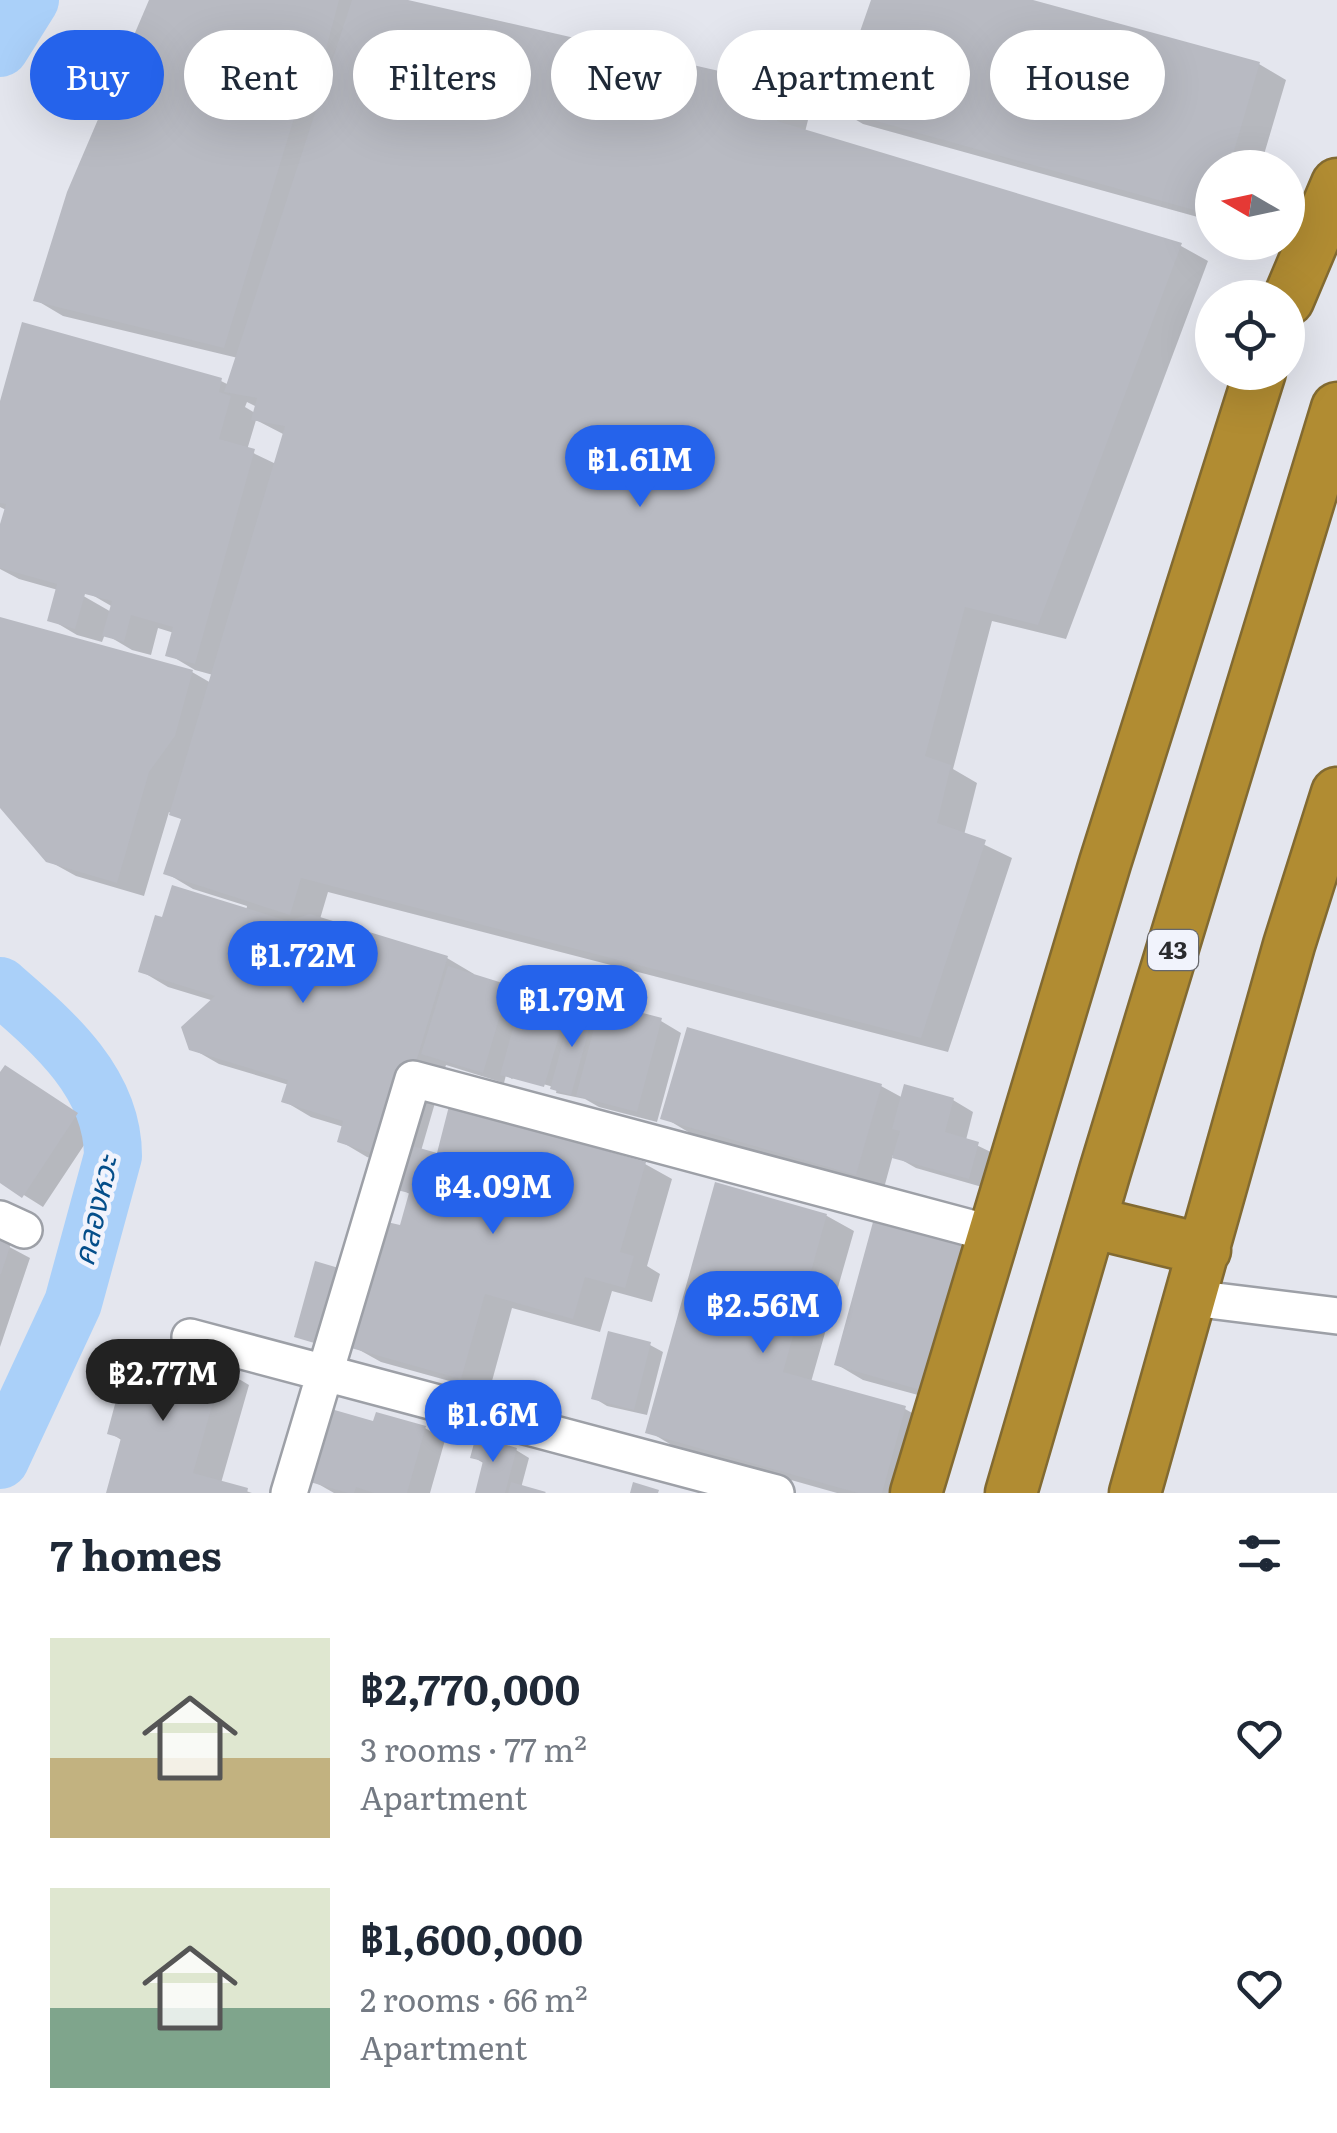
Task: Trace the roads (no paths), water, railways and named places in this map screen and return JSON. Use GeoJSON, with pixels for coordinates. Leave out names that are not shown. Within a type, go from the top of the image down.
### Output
{"type":"FeatureCollection","features":[{"type":"Feature","properties":{"kind":"highway"},"geometry":{"type":"LineString","coordinates":[[1296,280],[1337,184]]}},
{"type":"Feature","properties":{"kind":"highway"},"geometry":{"type":"LineString","coordinates":[[916,1493],[1105,863],[1254,390]]}},
{"type":"Feature","properties":{"kind":"highway","name":"43"},"geometry":{"type":"LineString","coordinates":[[1012,1493],[1090,1222],[1337,408]]}},
{"type":"Feature","properties":{"kind":"highway"},"geometry":{"type":"LineString","coordinates":[[1136,1493],[1284,964],[1337,793]]}},
{"type":"Feature","properties":{"kind":"highway"},"geometry":{"type":"LineString","coordinates":[[1090,1222],[1205,1250]]}},
{"type":"Feature","properties":{"kind":"street"},"geometry":{"type":"LineString","coordinates":[[289,1493],[413,1079],[993,1234]]}},
{"type":"Feature","properties":{"kind":"street"},"geometry":{"type":"LineString","coordinates":[[1192,1298],[1337,1316]]}},
{"type":"Feature","properties":{"kind":"street"},"geometry":{"type":"LineString","coordinates":[[190,1337],[776,1493]]}},
{"type":"Feature","properties":{"kind":"waterway","name":"คลองหวะ"},"geometry":{"type":"LineString","coordinates":[[0,48],[30,0]]}},
{"type":"Feature","properties":{"kind":"waterway","name":"คลองหวะ"},"geometry":{"type":"LineString","coordinates":[[0,986],[59,1040],[91,1082],[103,1105],[113,1156],[73,1303],[0,1460]]}}]}
